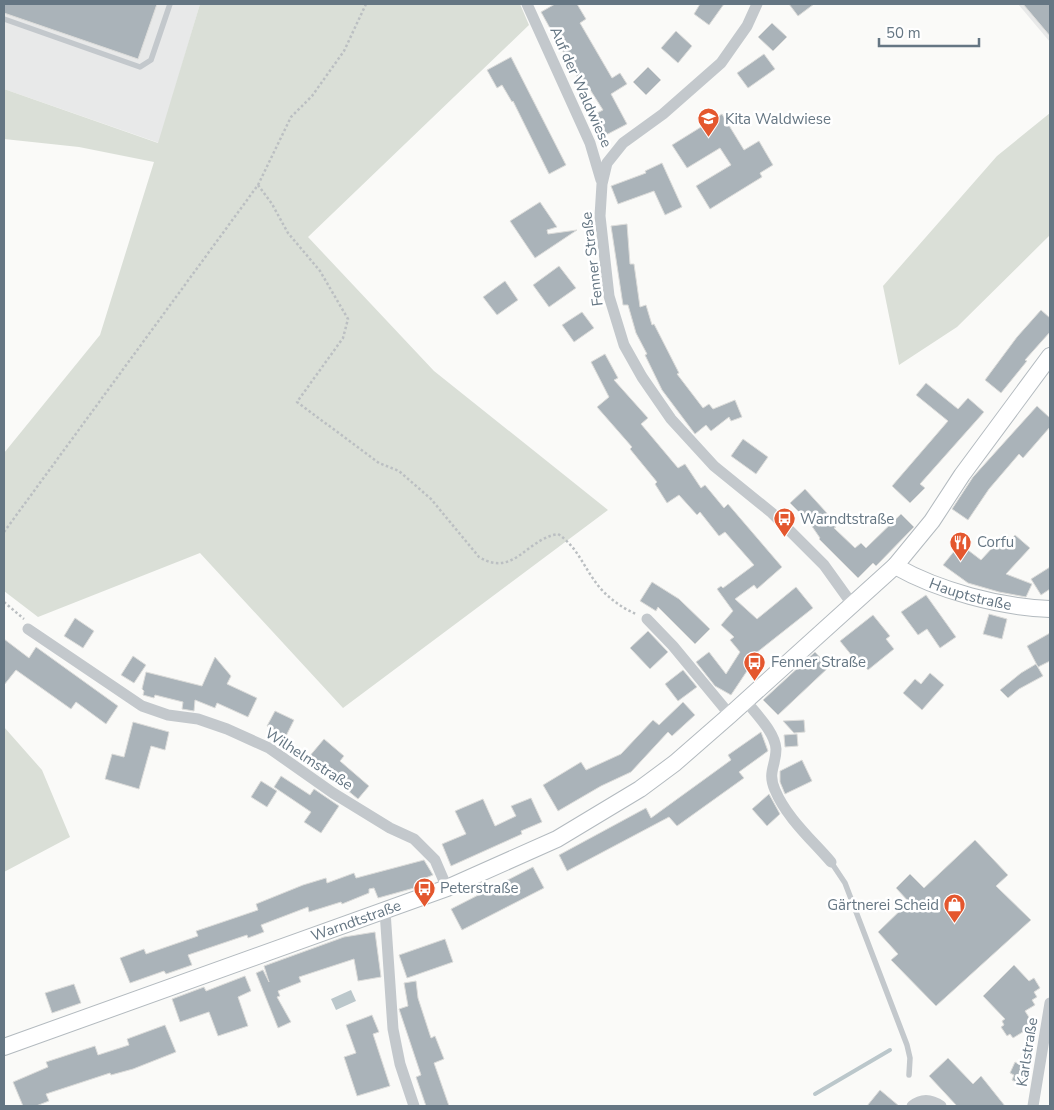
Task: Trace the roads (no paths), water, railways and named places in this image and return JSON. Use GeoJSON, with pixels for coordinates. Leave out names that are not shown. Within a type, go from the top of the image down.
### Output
{"type":"FeatureCollection","features":[{"type":"Feature","properties":{"kind":"main road","name":"Warndtstraße"},"geometry":{"type":"LineString","coordinates":[[4,1047],[447,888],[557,839],[640,789],[675,763],[730,716],[895,566],[932,521],[962,475],[1050,356]]}},
{"type":"Feature","properties":{"kind":"main road","name":"Hauptstraße"},"geometry":{"type":"LineString","coordinates":[[895,566],[918,579],[991,601],[1023,608],[1050,609]]}},
{"type":"Feature","properties":{"kind":"street","name":"Auf der Waldwiese"},"geometry":{"type":"LineString","coordinates":[[527,4],[590,143],[597,160],[602,184]]}},
{"type":"Feature","properties":{"kind":"street","name":"Fenner Straße"},"geometry":{"type":"LineString","coordinates":[[757,4],[746,26],[721,63],[663,114],[623,143],[607,163],[602,184],[600,216],[609,296],[624,345],[642,377],[671,420],[714,466],[772,513],[824,565],[852,604]]}},
{"type":"Feature","properties":{"kind":"street"},"geometry":{"type":"LineString","coordinates":[[647,619],[684,659],[730,716]]}},
{"type":"Feature","properties":{"kind":"street","name":"Wilhelmstraße"},"geometry":{"type":"LineString","coordinates":[[28,629],[142,706],[168,715],[198,719],[227,729],[269,748],[333,794],[390,828],[414,839],[435,860],[447,888]]}},
{"type":"Feature","properties":{"kind":"street"},"geometry":{"type":"LineString","coordinates":[[746,701],[768,730],[776,746],[770,776],[775,790],[784,806],[831,862]]}},
{"type":"Feature","properties":{"kind":"street"},"geometry":{"type":"LineString","coordinates":[[386,911],[393,1030],[400,1064],[414,1106]]}},
{"type":"Feature","properties":{"kind":"street","name":"Karlstraße"},"geometry":{"type":"LineString","coordinates":[[1033,1106],[1050,1003]]}},
{"type":"Feature","properties":{"kind":"street"},"geometry":{"type":"LineString","coordinates":[[912,1106],[919,1101],[930,1100],[941,1106]]}},
{"type":"Feature","properties":{"kind":"lane"},"geometry":{"type":"LineString","coordinates":[[4,19],[140,67],[151,60],[170,4]]}},
{"type":"Feature","properties":{"kind":"lane"},"geometry":{"type":"LineString","coordinates":[[831,862],[845,883],[907,1045],[910,1058],[909,1074]]}},
{"type":"Feature","properties":{"kind":"waterway"},"geometry":{"type":"LineString","coordinates":[[815,1094],[890,1050]]}},
{"type":"Feature","properties":{"kind":"place","name":"Kita Waldwiese"},"geometry":{"type":"Point","coordinates":[709,138]}},
{"type":"Feature","properties":{"kind":"place","name":"Warndtstraße"},"geometry":{"type":"Point","coordinates":[784,538]}},
{"type":"Feature","properties":{"kind":"place","name":"Corfu"},"geometry":{"type":"Point","coordinates":[961,561]}},
{"type":"Feature","properties":{"kind":"place","name":"Fenner Straße"},"geometry":{"type":"Point","coordinates":[755,681]}},
{"type":"Feature","properties":{"kind":"place","name":"Peterstraße"},"geometry":{"type":"Point","coordinates":[424,907]}},
{"type":"Feature","properties":{"kind":"place","name":"Gärtnerei Scheid"},"geometry":{"type":"Point","coordinates":[955,924]}}]}
